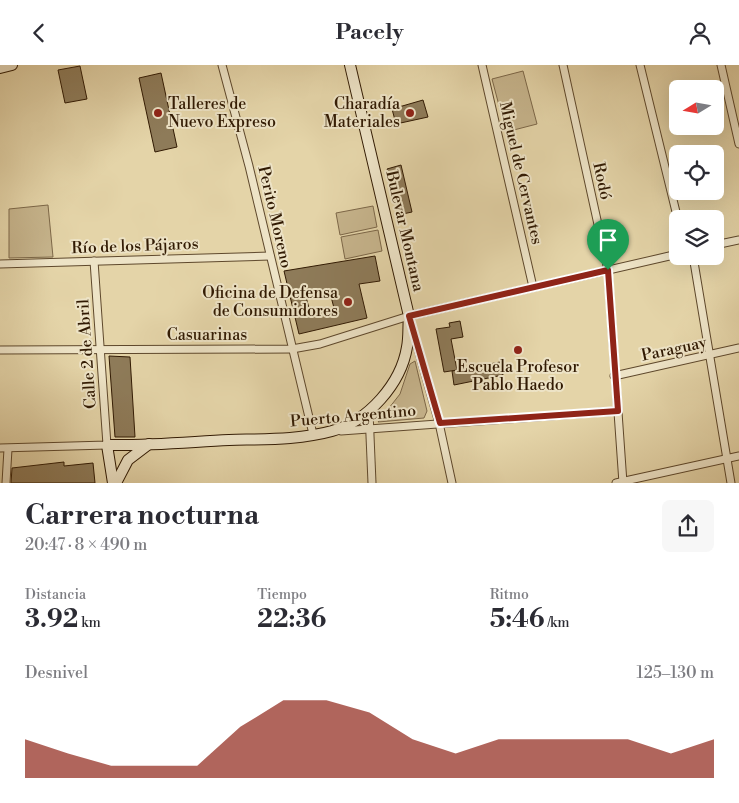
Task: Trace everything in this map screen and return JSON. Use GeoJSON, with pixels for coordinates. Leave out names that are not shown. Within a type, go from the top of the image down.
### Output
{"type":"FeatureCollection","features":[{"type":"Feature","properties":{"kind":"main road"},"geometry":{"type":"LineString","coordinates":[[0,67],[12,65]]}},
{"type":"Feature","properties":{"kind":"main road","name":"Bulevar Montana"},"geometry":{"type":"LineString","coordinates":[[331,432],[345,427],[369,412],[386,392],[404,359],[409,316],[350,65]]}},
{"type":"Feature","properties":{"kind":"main road","name":"Puerto Argentino"},"geometry":{"type":"LineString","coordinates":[[107,445],[288,437],[331,432]]}},
{"type":"Feature","properties":{"kind":"main road"},"geometry":{"type":"LineString","coordinates":[[111,467],[126,464],[150,444]]}},
{"type":"Feature","properties":{"kind":"main road"},"geometry":{"type":"LineString","coordinates":[[107,445],[115,483]]}},
{"type":"Feature","properties":{"kind":"main road"},"geometry":{"type":"LineString","coordinates":[[115,483],[126,464],[128,453],[122,445]]}},
{"type":"Feature","properties":{"kind":"street","name":"Perito Moreno"},"geometry":{"type":"LineString","coordinates":[[222,65],[313,434]]}},
{"type":"Feature","properties":{"kind":"street","name":"Miguel de Cervantes"},"geometry":{"type":"LineString","coordinates":[[482,65],[533,287]]}},
{"type":"Feature","properties":{"kind":"street","name":"Rodó"},"geometry":{"type":"LineString","coordinates":[[563,65],[608,270],[621,483]]}},
{"type":"Feature","properties":{"kind":"street"},"geometry":{"type":"LineString","coordinates":[[640,65],[675,210]]}},
{"type":"Feature","properties":{"kind":"street"},"geometry":{"type":"LineString","coordinates":[[721,65],[739,144]]}},
{"type":"Feature","properties":{"kind":"street"},"geometry":{"type":"LineString","coordinates":[[724,243],[739,240]]}},
{"type":"Feature","properties":{"kind":"street","name":"Río de los Pájaros"},"geometry":{"type":"LineString","coordinates":[[0,264],[270,256]]}},
{"type":"Feature","properties":{"kind":"street","name":"Casuarinas"},"geometry":{"type":"LineString","coordinates":[[0,350],[292,349],[320,344],[409,316],[669,256]]}},
{"type":"Feature","properties":{"kind":"street","name":"Calle 2 de Abril"},"geometry":{"type":"LineString","coordinates":[[94,261],[107,445]]}},
{"type":"Feature","properties":{"kind":"street"},"geometry":{"type":"LineString","coordinates":[[695,265],[731,483]]}},
{"type":"Feature","properties":{"kind":"street"},"geometry":{"type":"LineString","coordinates":[[409,316],[440,423],[452,483]]}},
{"type":"Feature","properties":{"kind":"street","name":"Paraguay"},"geometry":{"type":"LineString","coordinates":[[614,376],[739,348]]}},
{"type":"Feature","properties":{"kind":"street","name":"Puerto Argentino"},"geometry":{"type":"LineString","coordinates":[[331,432],[618,411]]}},
{"type":"Feature","properties":{"kind":"street"},"geometry":{"type":"LineString","coordinates":[[369,412],[368,428],[372,483]]}},
{"type":"Feature","properties":{"kind":"street"},"geometry":{"type":"LineString","coordinates":[[6,483],[4,449],[107,445]]}},
{"type":"Feature","properties":{"kind":"street"},"geometry":{"type":"LineString","coordinates":[[621,483],[739,456]]}},
{"type":"Feature","properties":{"kind":"shaded area"},"geometry":{"type":"Polygon","coordinates":[[[523,71],[537,124],[506,132],[492,79],[523,71]]]}},
{"type":"Feature","properties":{"kind":"shaded area"},"geometry":{"type":"Polygon","coordinates":[[[48,205],[53,257],[9,258],[9,209],[48,205]]]}},
{"type":"Feature","properties":{"kind":"shaded area"},"geometry":{"type":"Polygon","coordinates":[[[373,206],[377,227],[340,235],[336,213],[373,206]]]}},
{"type":"Feature","properties":{"kind":"shaded area"},"geometry":{"type":"Polygon","coordinates":[[[378,230],[382,251],[345,259],[341,237],[378,230]]]}},
{"type":"Feature","properties":{"kind":"shaded area"},"geometry":{"type":"Polygon","coordinates":[[[415,361],[427,411],[424,418],[378,422],[400,394],[410,364],[415,361]]]}},
{"type":"Feature","properties":{"kind":"building"},"geometry":{"type":"Polygon","coordinates":[[[80,66],[87,99],[65,103],[58,70],[80,66]]]}},
{"type":"Feature","properties":{"kind":"building","name":"Talleres de Nuevo Expreso"},"geometry":{"type":"Polygon","coordinates":[[[161,73],[177,147],[155,152],[139,78],[161,73]]]}},
{"type":"Feature","properties":{"kind":"building","name":"Charadía Materiales"},"geometry":{"type":"Polygon","coordinates":[[[423,100],[428,117],[396,124],[392,109],[423,100]]]}},
{"type":"Feature","properties":{"kind":"building"},"geometry":{"type":"Polygon","coordinates":[[[401,165],[412,212],[398,215],[387,169],[401,165]]]}},
{"type":"Feature","properties":{"kind":"building"},"geometry":{"type":"Polygon","coordinates":[[[375,256],[380,281],[359,284],[367,318],[299,334],[284,271],[375,256]],[[329,289],[305,293],[310,312],[334,308],[329,289]]]}},
{"type":"Feature","properties":{"kind":"building"},"geometry":{"type":"Polygon","coordinates":[[[460,321],[463,337],[451,339],[457,370],[444,372],[436,329],[450,327],[449,323],[460,321]]]}},
{"type":"Feature","properties":{"kind":"building"},"geometry":{"type":"Polygon","coordinates":[[[109,356],[130,357],[135,437],[115,437],[109,356]]]}},
{"type":"Feature","properties":{"kind":"building"},"geometry":{"type":"Polygon","coordinates":[[[500,362],[503,375],[454,385],[452,371],[500,362]]]}},
{"type":"Feature","properties":{"kind":"building"},"geometry":{"type":"Polygon","coordinates":[[[64,462],[64,466],[93,463],[95,483],[11,483],[12,468],[64,462]]]}},
{"type":"Feature","properties":{"kind":"place","name":"Talleres de Nuevo Expreso"},"geometry":{"type":"Point","coordinates":[158,113]}},
{"type":"Feature","properties":{"kind":"place","name":"Charadía Materiales"},"geometry":{"type":"Point","coordinates":[410,113]}},
{"type":"Feature","properties":{"kind":"place","name":"Oficina de Defensa de Consumidores"},"geometry":{"type":"Point","coordinates":[348,302]}},
{"type":"Feature","properties":{"kind":"place","name":"Escuela Profesor Pablo Haedo"},"geometry":{"type":"Point","coordinates":[518,350]}},
{"type":"Feature","properties":{"kind":"route"},"geometry":{"type":"LineString","coordinates":[[608,270],[614,376],[618,411],[440,423],[409,316],[608,270]]}}]}
